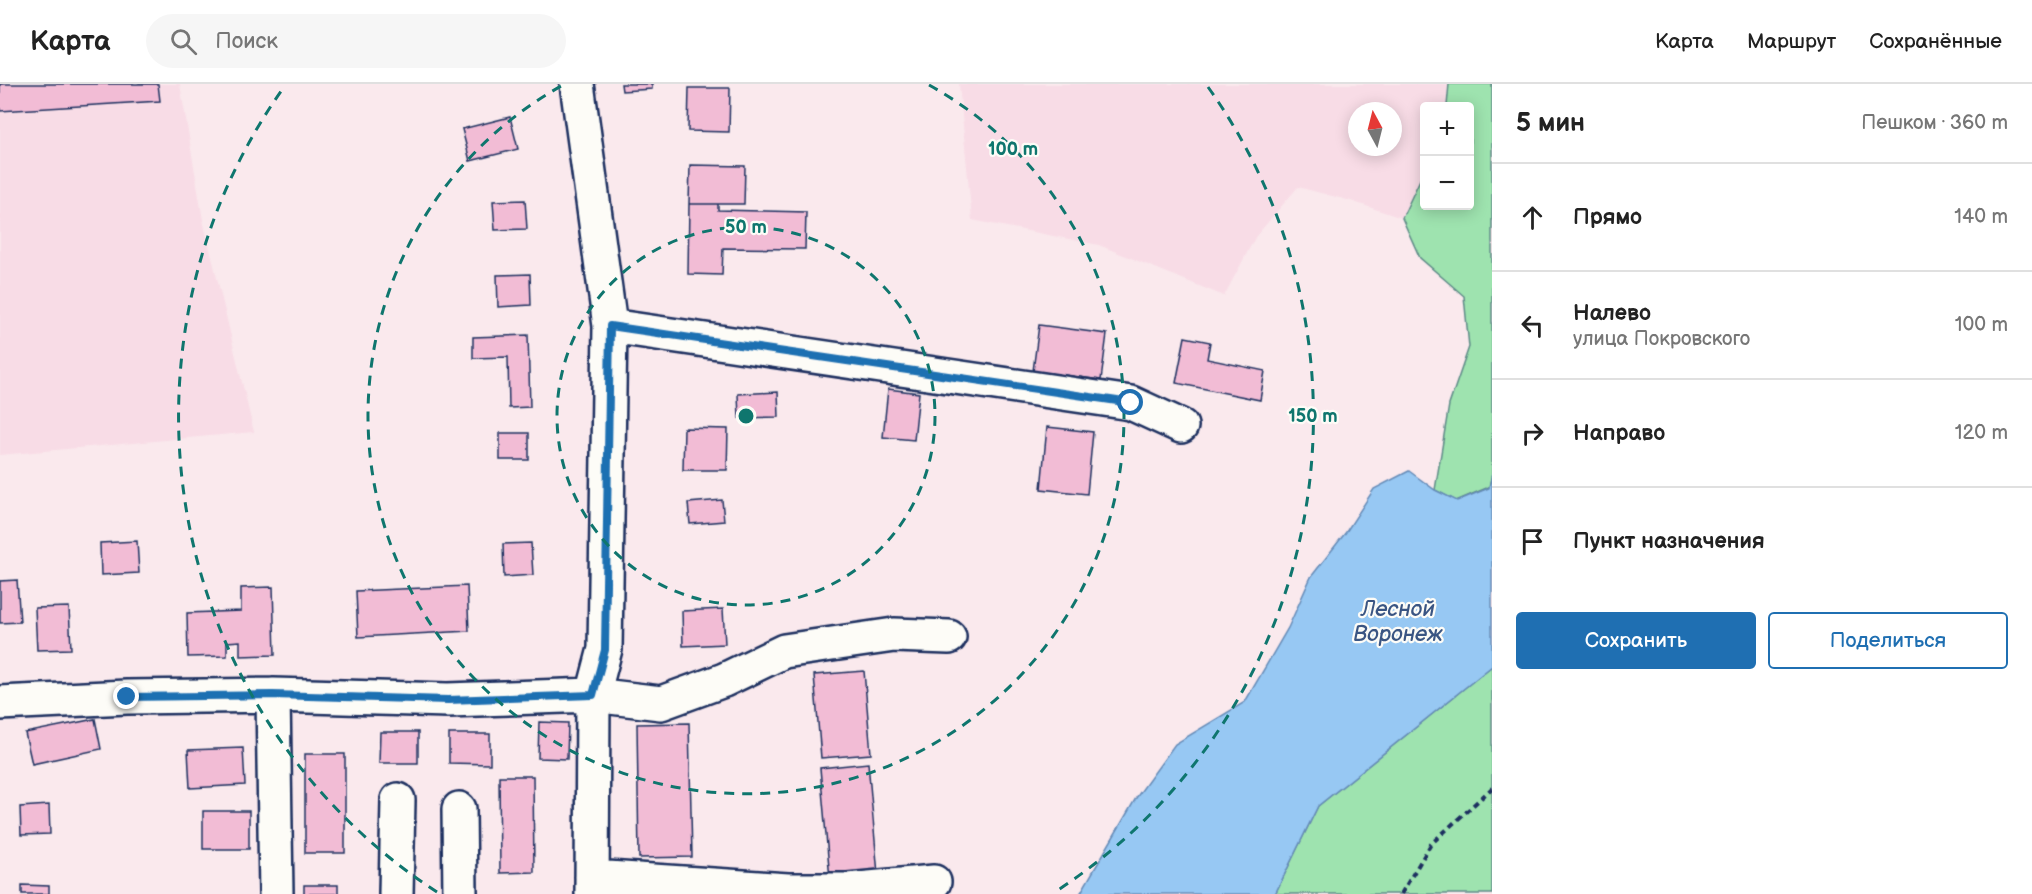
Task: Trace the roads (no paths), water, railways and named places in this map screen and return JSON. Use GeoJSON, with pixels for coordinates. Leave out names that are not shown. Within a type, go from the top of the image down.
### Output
{"type":"FeatureCollection","features":[{"type":"Feature","properties":{"kind":"street"},"geometry":{"type":"LineString","coordinates":[[577,84],[610,326],[605,650],[593,695],[592,886],[848,890],[934,882]]}},
{"type":"Feature","properties":{"kind":"street"},"geometry":{"type":"LineString","coordinates":[[610,326],[1131,403],[1181,426]]}},
{"type":"Feature","properties":{"kind":"street"},"geometry":{"type":"LineString","coordinates":[[0,703],[127,697],[273,695],[448,700],[593,695],[661,703],[724,680],[784,651],[894,635],[949,637]]}},
{"type":"Feature","properties":{"kind":"street"},"geometry":{"type":"LineString","coordinates":[[273,695],[276,894]]}},
{"type":"Feature","properties":{"kind":"street"},"geometry":{"type":"LineString","coordinates":[[396,894],[398,800]]}},
{"type":"Feature","properties":{"kind":"street"},"geometry":{"type":"LineString","coordinates":[[459,809],[460,894]]}},
{"type":"Feature","properties":{"kind":"water","name":"Лесной Воронеж"},"geometry":{"type":"Polygon","coordinates":[[[1409,471],[1435,490],[1457,501],[1489,488],[1492,474],[1492,666],[1318,806],[1275,894],[1080,894],[1136,798],[1175,744],[1245,702],[1288,628],[1311,577],[1346,532],[1374,489],[1409,471]]]}}]}
